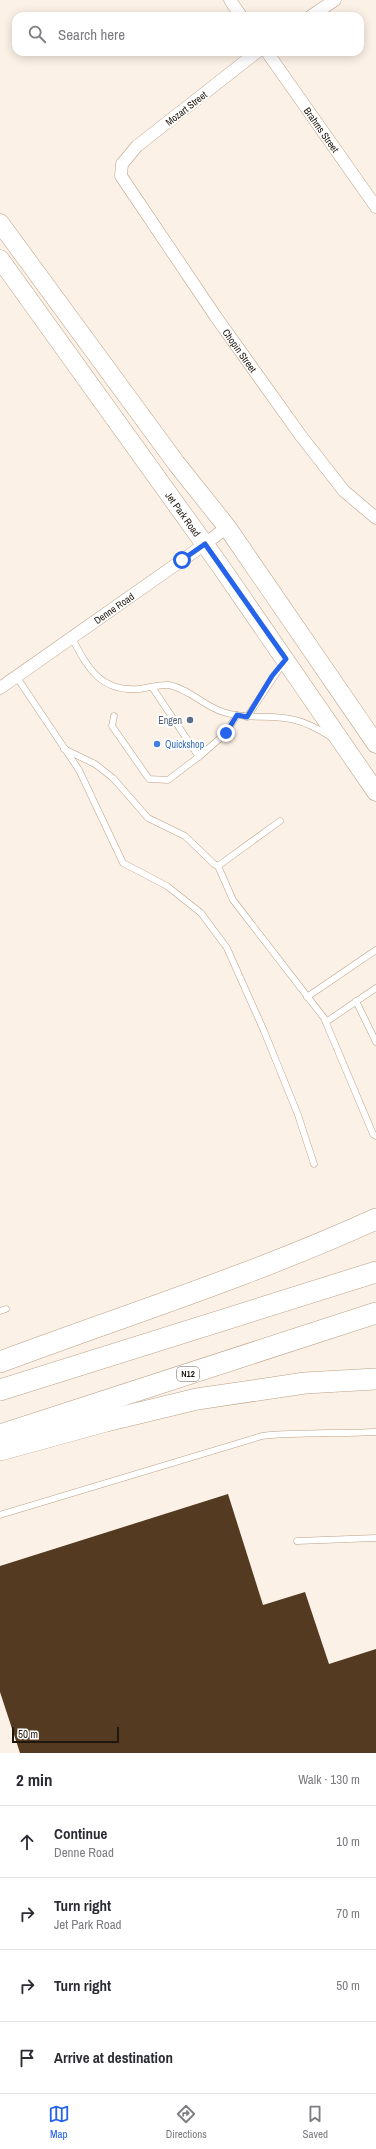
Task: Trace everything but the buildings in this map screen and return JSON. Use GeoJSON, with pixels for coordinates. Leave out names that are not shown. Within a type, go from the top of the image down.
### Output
{"type":"FeatureCollection","features":[{"type":"Feature","properties":{"kind":"highway"},"geometry":{"type":"LineString","coordinates":[[0,1362],[149,1310],[318,1245],[376,1219]]}},
{"type":"Feature","properties":{"kind":"highway"},"geometry":{"type":"LineString","coordinates":[[0,1390],[376,1272]]}},
{"type":"Feature","properties":{"kind":"highway","name":"N12"},"geometry":{"type":"LineString","coordinates":[[0,1435],[376,1313]]}},
{"type":"Feature","properties":{"kind":"highway"},"geometry":{"type":"LineString","coordinates":[[0,1450],[99,1423],[197,1400],[305,1383],[376,1379]]}},
{"type":"Feature","properties":{"kind":"main road"},"geometry":{"type":"LineString","coordinates":[[0,223],[172,457],[226,527],[376,744]]}},
{"type":"Feature","properties":{"kind":"main road","name":"Jet Park Road"},"geometry":{"type":"LineString","coordinates":[[0,259],[205,544],[286,659],[342,744],[376,792]]}},
{"type":"Feature","properties":{"kind":"street"},"geometry":{"type":"LineString","coordinates":[[230,0],[238,12]]}},
{"type":"Feature","properties":{"kind":"street"},"geometry":{"type":"LineString","coordinates":[[317,12],[335,0]]}},
{"type":"Feature","properties":{"kind":"street","name":"Mozart Street"},"geometry":{"type":"LineString","coordinates":[[121,170],[126,158],[137,146],[252,56]]}},
{"type":"Feature","properties":{"kind":"street","name":"Brahms Street"},"geometry":{"type":"LineString","coordinates":[[270,56],[376,207]]}},
{"type":"Feature","properties":{"kind":"street","name":"Chopin Street"},"geometry":{"type":"LineString","coordinates":[[121,170],[127,187],[301,436],[344,491],[376,518]]}},
{"type":"Feature","properties":{"kind":"street","name":"Denne Road"},"geometry":{"type":"LineString","coordinates":[[0,688],[205,544],[226,527]]}},
{"type":"Feature","properties":{"kind":"lane"},"geometry":{"type":"LineString","coordinates":[[72,638],[85,664],[98,678],[109,684],[130,690],[169,685],[215,709],[247,717],[278,717],[296,720],[316,728],[342,744]]}},
{"type":"Feature","properties":{"kind":"lane"},"geometry":{"type":"LineString","coordinates":[[247,717],[272,676],[286,659]]}},
{"type":"Feature","properties":{"kind":"lane"},"geometry":{"type":"LineString","coordinates":[[16,676],[64,748],[92,795],[123,863],[167,886],[201,913],[227,948],[264,1031],[298,1115],[314,1164]]}},
{"type":"Feature","properties":{"kind":"lane"},"geometry":{"type":"LineString","coordinates":[[152,687],[199,757]]}},
{"type":"Feature","properties":{"kind":"lane"},"geometry":{"type":"LineString","coordinates":[[114,716],[112,726],[149,779],[168,780],[199,757],[226,733],[237,715]]}},
{"type":"Feature","properties":{"kind":"lane"},"geometry":{"type":"LineString","coordinates":[[64,748],[95,764],[113,778],[148,818],[185,836],[214,864],[218,866],[233,900],[326,1022],[373,1134],[376,1136]]}},
{"type":"Feature","properties":{"kind":"lane"},"geometry":{"type":"LineString","coordinates":[[218,866],[280,821]]}},
{"type":"Feature","properties":{"kind":"lane"},"geometry":{"type":"LineString","coordinates":[[307,997],[376,950]]}},
{"type":"Feature","properties":{"kind":"lane"},"geometry":{"type":"LineString","coordinates":[[326,1022],[376,988]]}},
{"type":"Feature","properties":{"kind":"lane"},"geometry":{"type":"LineString","coordinates":[[356,1002],[376,1042]]}},
{"type":"Feature","properties":{"kind":"lane"},"geometry":{"type":"LineString","coordinates":[[0,1515],[262,1436],[290,1433],[337,1434],[376,1432]]}},
{"type":"Feature","properties":{"kind":"lane"},"geometry":{"type":"LineString","coordinates":[[297,1541],[376,1538]]}},
{"type":"Feature","properties":{"kind":"place","name":"Engen"},"geometry":{"type":"Point","coordinates":[190,720]}},
{"type":"Feature","properties":{"kind":"place","name":"Quickshop"},"geometry":{"type":"Point","coordinates":[157,744]}},
{"type":"Feature","properties":{"kind":"route"},"geometry":{"type":"LineString","coordinates":[[182,560],[205,544],[286,659],[272,676],[247,717],[237,715],[226,733]]}}]}
